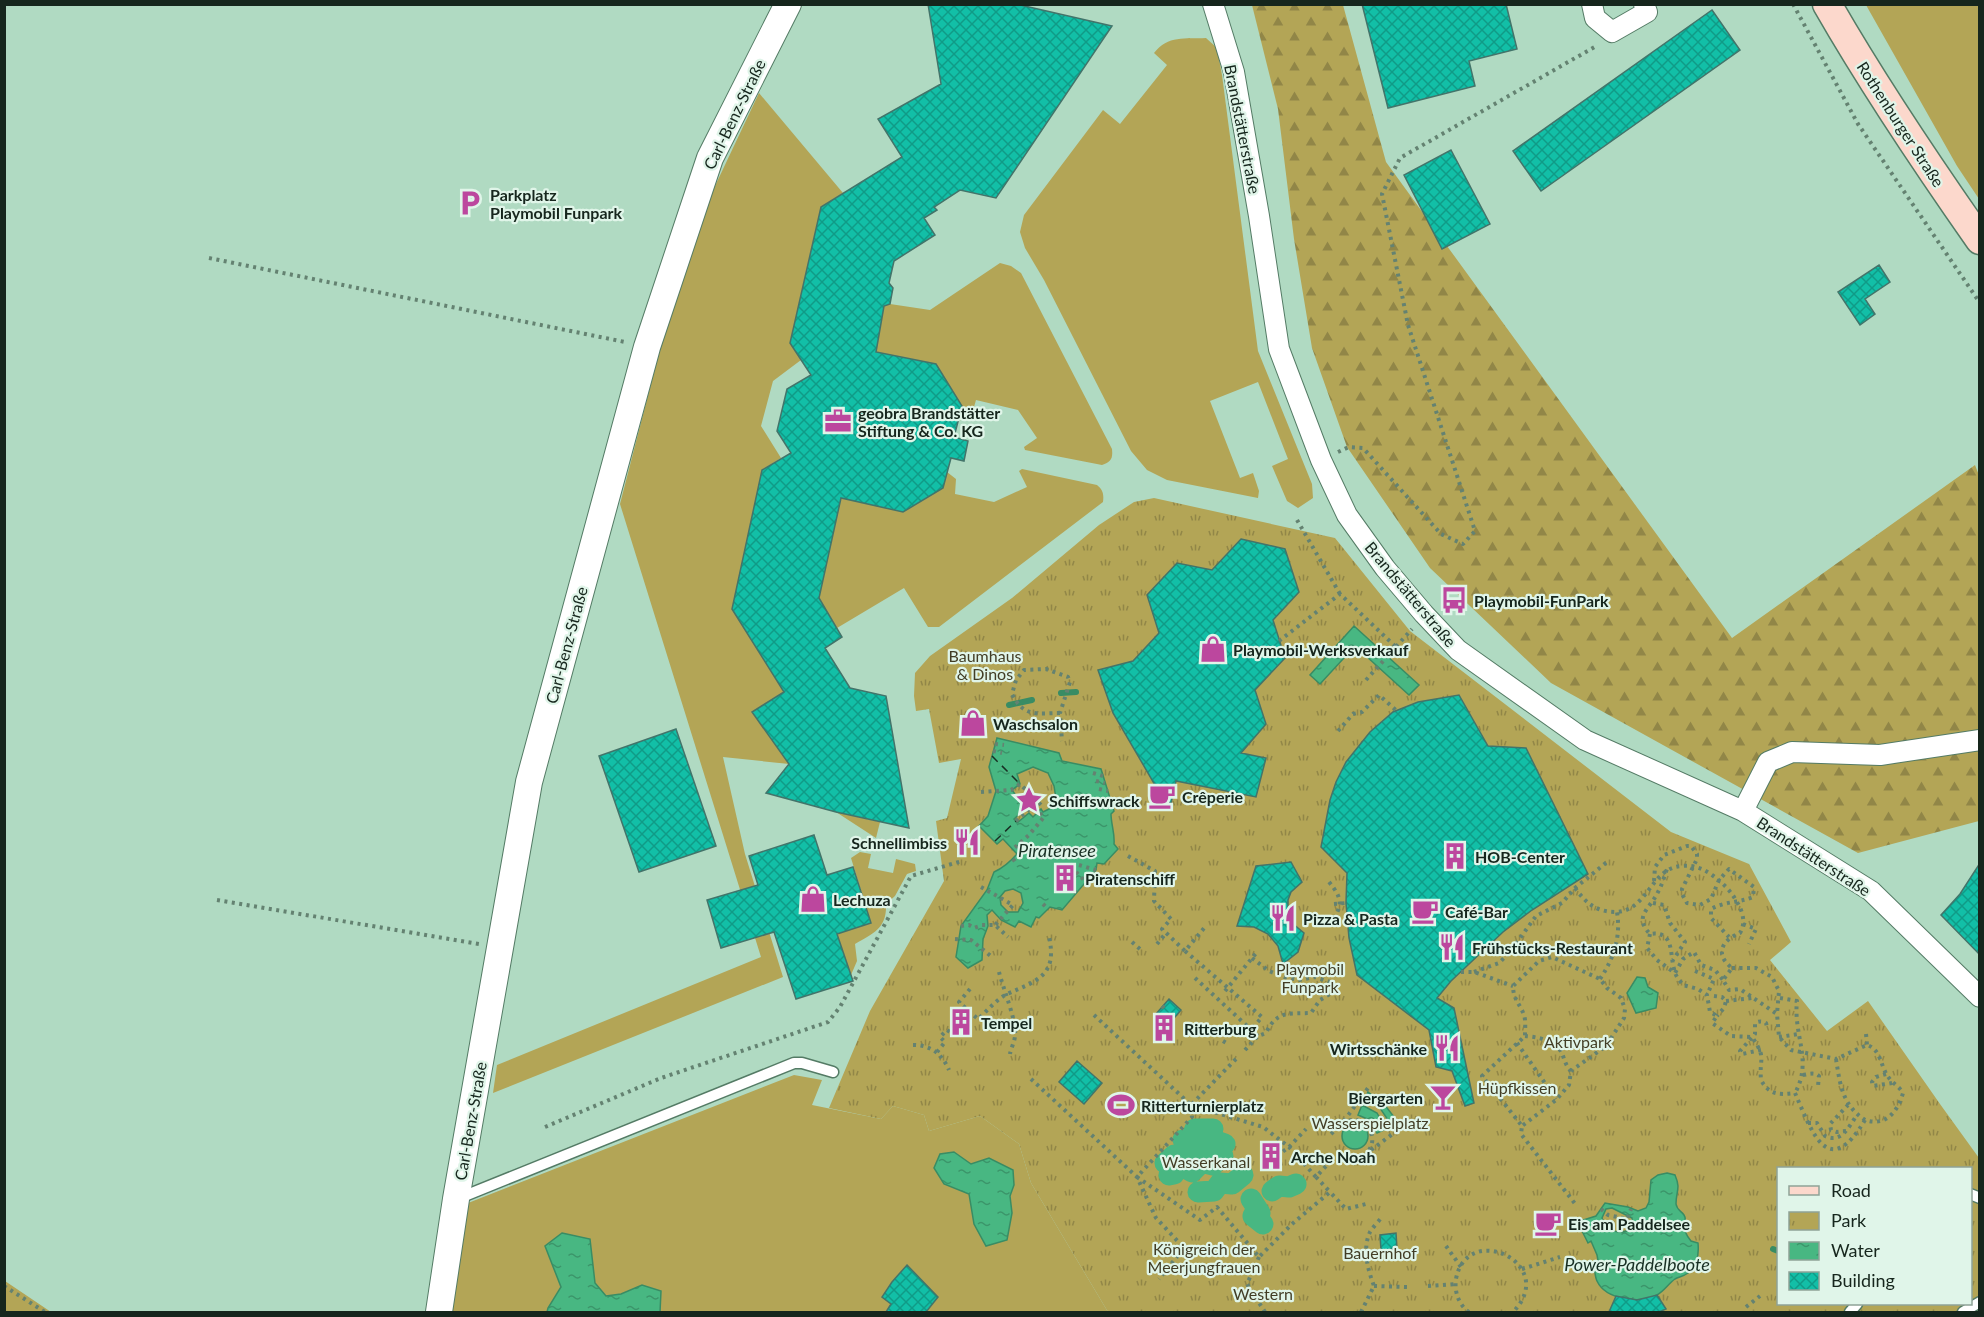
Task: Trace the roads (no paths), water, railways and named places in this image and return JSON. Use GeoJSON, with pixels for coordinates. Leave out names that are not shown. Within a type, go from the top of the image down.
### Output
{"type":"FeatureCollection","features":[{"type":"Feature","properties":{"kind":"main road","name":"Rothenburger Straße"},"geometry":{"type":"LineString","coordinates":[[1827,4],[1859,60],[1935,177],[1980,240]]}},
{"type":"Feature","properties":{"kind":"street","name":"Carl-Benz-Straße"},"geometry":{"type":"LineString","coordinates":[[439,1312],[456,1199],[529,782],[647,346],[710,158],[788,4]]}},
{"type":"Feature","properties":{"kind":"street","name":"Brandstätterstraße"},"geometry":{"type":"LineString","coordinates":[[1213,4],[1234,72],[1279,349],[1321,460],[1347,515],[1385,568],[1458,650],[1585,740],[1743,811],[1871,891],[1980,997]]}},
{"type":"Feature","properties":{"kind":"street"},"geometry":{"type":"LineString","coordinates":[[1592,4],[1595,18],[1612,32],[1647,12],[1644,4]]}},
{"type":"Feature","properties":{"kind":"street"},"geometry":{"type":"LineString","coordinates":[[1743,811],[1768,762],[1792,752],[1880,755],[1980,740]]}},
{"type":"Feature","properties":{"kind":"lane"},"geometry":{"type":"LineString","coordinates":[[456,1199],[794,1063],[833,1072]]}},
{"type":"Feature","properties":{"kind":"lane"},"geometry":{"type":"LineString","coordinates":[[1963,1312],[1980,1302]]}},
{"type":"Feature","properties":{"kind":"water"},"geometry":{"type":"Polygon","coordinates":[[[1354,626],[1419,685],[1409,695],[1355,646],[1320,684],[1310,675],[1354,626]]]}},
{"type":"Feature","properties":{"kind":"water","name":"Piratensee"},"geometry":{"type":"Polygon","coordinates":[[[997,738],[1059,753],[1062,761],[1101,769],[1114,811],[1111,818],[1114,844],[1118,849],[1104,864],[1097,863],[1096,870],[1062,910],[1050,907],[1039,918],[1036,917],[1031,927],[1019,921],[1015,927],[1001,920],[992,910],[987,915],[988,926],[983,939],[982,960],[968,968],[956,957],[961,926],[987,890],[994,872],[1017,854],[1003,839],[997,844],[979,826],[988,816],[996,791],[989,767],[997,738]],[[1033,767],[1017,774],[1020,784],[1012,790],[1025,809],[1014,819],[1017,823],[1029,813],[1033,817],[1041,809],[1043,812],[1057,805],[1054,786],[1048,773],[1033,767]],[[1013,889],[1005,891],[1000,897],[1001,905],[1008,912],[1018,912],[1023,903],[1021,893],[1013,889]]]}},
{"type":"Feature","properties":{"kind":"water"},"geometry":{"type":"Polygon","coordinates":[[[1637,977],[1645,978],[1648,987],[1658,993],[1656,1008],[1636,1013],[1627,993],[1637,977]]]}},
{"type":"Feature","properties":{"kind":"water"},"geometry":{"type":"Polygon","coordinates":[[[1368,1092],[1384,1104],[1398,1122],[1392,1126],[1380,1108],[1365,1099],[1368,1092]]]}},
{"type":"Feature","properties":{"kind":"water"},"geometry":{"type":"Polygon","coordinates":[[[1362,1105],[1377,1113],[1386,1129],[1377,1133],[1370,1120],[1358,1115],[1362,1105]]]}},
{"type":"Feature","properties":{"kind":"water"},"geometry":{"type":"Polygon","coordinates":[[[1355,1123],[1364,1127],[1368,1136],[1364,1145],[1355,1149],[1346,1145],[1342,1136],[1346,1127],[1355,1123]]]}},
{"type":"Feature","properties":{"kind":"water"},"geometry":{"type":"Polygon","coordinates":[[[954,1152],[971,1164],[989,1158],[1013,1170],[1014,1185],[1010,1196],[1012,1213],[1007,1240],[986,1246],[974,1224],[969,1194],[944,1184],[934,1168],[940,1154],[954,1152]]]}},
{"type":"Feature","properties":{"kind":"water","name":"Power-Paddelboote"},"geometry":{"type":"Polygon","coordinates":[[[1667,1173],[1675,1175],[1678,1187],[1677,1206],[1685,1217],[1685,1231],[1691,1241],[1698,1243],[1696,1263],[1688,1273],[1675,1279],[1657,1295],[1650,1298],[1633,1300],[1615,1296],[1601,1287],[1597,1281],[1594,1267],[1599,1266],[1597,1255],[1591,1241],[1588,1243],[1581,1229],[1583,1220],[1596,1216],[1605,1203],[1638,1211],[1646,1208],[1649,1202],[1651,1180],[1667,1173]],[[1612,1208],[1606,1209],[1602,1218],[1611,1229],[1623,1232],[1633,1229],[1632,1218],[1612,1208]]]}},
{"type":"Feature","properties":{"kind":"water"},"geometry":{"type":"Polygon","coordinates":[[[562,1233],[590,1239],[595,1283],[606,1296],[621,1294],[642,1285],[661,1291],[660,1312],[547,1312],[561,1287],[545,1246],[562,1233]]]}},
{"type":"Feature","properties":{"kind":"waterway"},"geometry":{"type":"LineString","coordinates":[[1061,693],[1076,692]]}},
{"type":"Feature","properties":{"kind":"waterway"},"geometry":{"type":"LineString","coordinates":[[1009,705],[1032,700]]}},
{"type":"Feature","properties":{"kind":"waterway"},"geometry":{"type":"LineString","coordinates":[[1183,1140],[1191,1139],[1195,1129],[1213,1129]]}},
{"type":"Feature","properties":{"kind":"waterway"},"geometry":{"type":"LineString","coordinates":[[1165,1163],[1174,1155],[1186,1156],[1195,1148],[1206,1151],[1214,1140],[1225,1144]]}},
{"type":"Feature","properties":{"kind":"waterway"},"geometry":{"type":"LineString","coordinates":[[1169,1175],[1185,1168],[1192,1172],[1202,1162],[1213,1165],[1223,1156]]}},
{"type":"Feature","properties":{"kind":"waterway"},"geometry":{"type":"LineString","coordinates":[[1198,1192],[1214,1191],[1220,1183],[1232,1184],[1243,1175]]}},
{"type":"Feature","properties":{"kind":"waterway"},"geometry":{"type":"LineString","coordinates":[[1272,1191],[1279,1186],[1289,1187],[1296,1184]]}},
{"type":"Feature","properties":{"kind":"waterway"},"geometry":{"type":"LineString","coordinates":[[1251,1199],[1260,1213],[1253,1216],[1263,1224]]}},
{"type":"Feature","properties":{"kind":"waterway"},"geometry":{"type":"LineString","coordinates":[[1773,1249],[1777,1251]]}},
{"type":"Feature","properties":{"kind":"place","name":"Parkplatz Playmobil Funpark"},"geometry":{"type":"Point","coordinates":[470,203]}},
{"type":"Feature","properties":{"kind":"place","name":"geobra Brandstätter Stiftung & Co. KG"},"geometry":{"type":"Point","coordinates":[838,421]}},
{"type":"Feature","properties":{"kind":"place","name":"Playmobil-FunPark"},"geometry":{"type":"Point","coordinates":[1454,600]}},
{"type":"Feature","properties":{"kind":"place","name":"Playmobil-Werksverkauf"},"geometry":{"type":"Point","coordinates":[1213,649]}},
{"type":"Feature","properties":{"kind":"place","name":"Waschsalon"},"geometry":{"type":"Point","coordinates":[973,723]}},
{"type":"Feature","properties":{"kind":"place","name":"Crêperie"},"geometry":{"type":"Point","coordinates":[1162,796]}},
{"type":"Feature","properties":{"kind":"place","name":"Schiffswrack"},"geometry":{"type":"Point","coordinates":[1029,800]}},
{"type":"Feature","properties":{"kind":"place","name":"Schnellimbiss"},"geometry":{"type":"Point","coordinates":[967,842]}},
{"type":"Feature","properties":{"kind":"place","name":"HOB-Center"},"geometry":{"type":"Point","coordinates":[1455,856]}},
{"type":"Feature","properties":{"kind":"place","name":"Piratenschiff"},"geometry":{"type":"Point","coordinates":[1065,878]}},
{"type":"Feature","properties":{"kind":"place","name":"Lechuza"},"geometry":{"type":"Point","coordinates":[813,899]}},
{"type":"Feature","properties":{"kind":"place","name":"Café-Bar"},"geometry":{"type":"Point","coordinates":[1425,911]}},
{"type":"Feature","properties":{"kind":"place","name":"Pizza & Pasta"},"geometry":{"type":"Point","coordinates":[1283,918]}},
{"type":"Feature","properties":{"kind":"place","name":"Frühstücks-Restaurant"},"geometry":{"type":"Point","coordinates":[1452,947]}},
{"type":"Feature","properties":{"kind":"place","name":"Tempel"},"geometry":{"type":"Point","coordinates":[961,1022]}},
{"type":"Feature","properties":{"kind":"place","name":"Ritterburg"},"geometry":{"type":"Point","coordinates":[1164,1028]}},
{"type":"Feature","properties":{"kind":"place","name":"Wirtsschänke"},"geometry":{"type":"Point","coordinates":[1447,1048]}},
{"type":"Feature","properties":{"kind":"place","name":"Biergarten"},"geometry":{"type":"Point","coordinates":[1443,1097]}},
{"type":"Feature","properties":{"kind":"place","name":"Ritterturnierplatz"},"geometry":{"type":"Point","coordinates":[1121,1105]}},
{"type":"Feature","properties":{"kind":"place","name":"Arche Noah"},"geometry":{"type":"Point","coordinates":[1271,1156]}},
{"type":"Feature","properties":{"kind":"place","name":"Eis am Paddelsee"},"geometry":{"type":"Point","coordinates":[1548,1223]}},
{"type":"Feature","properties":{"kind":"park label","name":"Baumhaus & Dinos"},"geometry":{"type":"Point","coordinates":[985,664]}},
{"type":"Feature","properties":{"kind":"park label","name":"Playmobil Funpark"},"geometry":{"type":"Point","coordinates":[1310,977]}},
{"type":"Feature","properties":{"kind":"park label","name":"Aktivpark"},"geometry":{"type":"Point","coordinates":[1578,1041]}},
{"type":"Feature","properties":{"kind":"park label","name":"Hüpfkissen"},"geometry":{"type":"Point","coordinates":[1517,1087]}},
{"type":"Feature","properties":{"kind":"park label","name":"Wasserspielplatz"},"geometry":{"type":"Point","coordinates":[1370,1122]}},
{"type":"Feature","properties":{"kind":"park label","name":"Wasserkanal"},"geometry":{"type":"Point","coordinates":[1206,1161]}},
{"type":"Feature","properties":{"kind":"park label","name":"Bauernhof"},"geometry":{"type":"Point","coordinates":[1380,1252]}},
{"type":"Feature","properties":{"kind":"park label","name":"Königreich der Meerjungfrauen"},"geometry":{"type":"Point","coordinates":[1204,1257]}},
{"type":"Feature","properties":{"kind":"park label","name":"Western"},"geometry":{"type":"Point","coordinates":[1263,1293]}}]}
